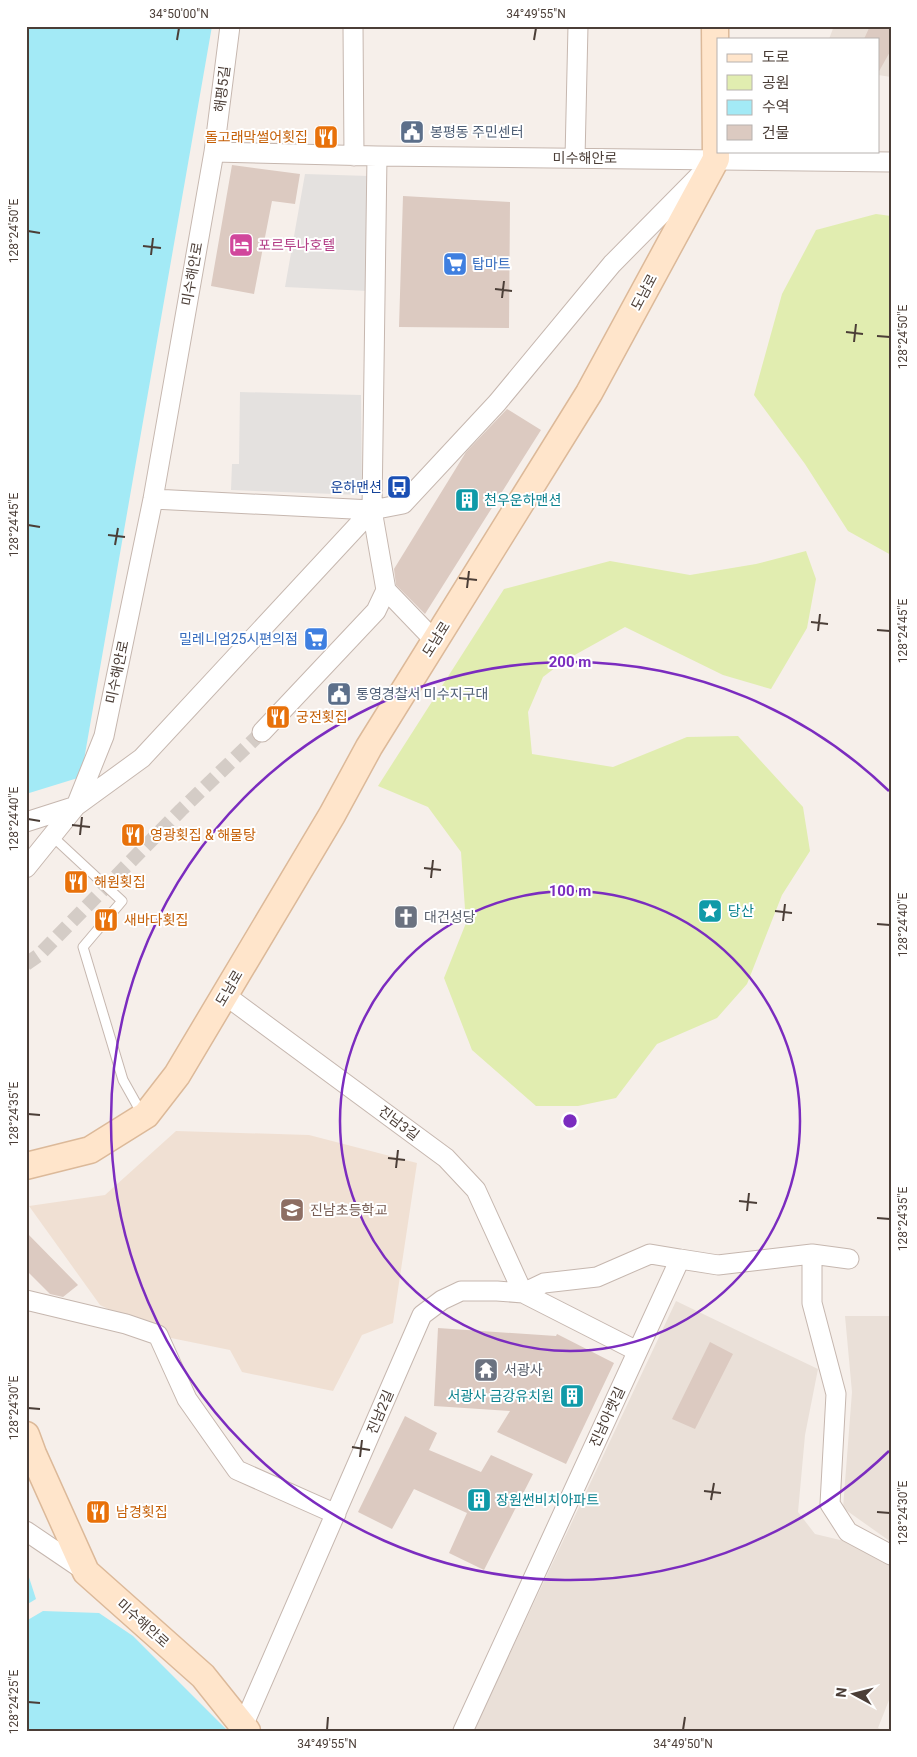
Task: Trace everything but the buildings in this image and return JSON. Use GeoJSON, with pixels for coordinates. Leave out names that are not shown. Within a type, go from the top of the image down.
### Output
{"type":"FeatureCollection","features":[{"type":"Feature","properties":{"kind":"main road","name":"도남로"},"geometry":{"type":"LineString","coordinates":[[26,1166],[90,1150],[146,1115],[177,1075],[332,815],[369,747],[590,393],[716,159],[713,27]]}},
{"type":"Feature","properties":{"kind":"main road"},"geometry":{"type":"LineString","coordinates":[[26,1435],[86,1572]]}},
{"type":"Feature","properties":{"kind":"main road","name":"미수해안로"},"geometry":{"type":"LineString","coordinates":[[86,1572],[203,1676],[245,1728]]}},
{"type":"Feature","properties":{"kind":"street","name":"해평5길"},"geometry":{"type":"LineString","coordinates":[[214,152],[230,26]]}},
{"type":"Feature","properties":{"kind":"street"},"geometry":{"type":"LineString","coordinates":[[353,26],[354,156]]}},
{"type":"Feature","properties":{"kind":"street"},"geometry":{"type":"LineString","coordinates":[[575,158],[578,26]]}},
{"type":"Feature","properties":{"kind":"street","name":"미수해안로"},"geometry":{"type":"LineString","coordinates":[[26,868],[76,806],[104,736],[152,499],[214,152],[354,156],[891,162]]}},
{"type":"Feature","properties":{"kind":"street"},"geometry":{"type":"LineString","coordinates":[[377,156],[372,510],[386,590],[435,641]]}},
{"type":"Feature","properties":{"kind":"street"},"geometry":{"type":"LineString","coordinates":[[152,499],[372,510],[402,504],[497,403],[612,264],[716,159]]}},
{"type":"Feature","properties":{"kind":"street"},"geometry":{"type":"LineString","coordinates":[[26,822],[76,806],[142,758],[372,510]]}},
{"type":"Feature","properties":{"kind":"street"},"geometry":{"type":"LineString","coordinates":[[262,732],[376,611],[386,590]]}},
{"type":"Feature","properties":{"kind":"street","name":"진남3길"},"geometry":{"type":"LineString","coordinates":[[225,995],[446,1158],[476,1190],[523,1293]]}},
{"type":"Feature","properties":{"kind":"street"},"geometry":{"type":"LineString","coordinates":[[523,1293],[544,1283],[597,1277],[650,1254],[718,1265],[812,1254],[849,1259]]}},
{"type":"Feature","properties":{"kind":"street"},"geometry":{"type":"LineString","coordinates":[[812,1254],[812,1303],[836,1394],[830,1504],[848,1532],[891,1555]]}},
{"type":"Feature","properties":{"kind":"street","name":"진남아랫길"},"geometry":{"type":"LineString","coordinates":[[463,1731],[680,1259]]}},
{"type":"Feature","properties":{"kind":"street","name":"진남2길"},"geometry":{"type":"LineString","coordinates":[[245,1728],[422,1315],[442,1300],[461,1291],[523,1293],[637,1352]]}},
{"type":"Feature","properties":{"kind":"street"},"geometry":{"type":"LineString","coordinates":[[26,1300],[126,1324],[158,1335],[187,1399],[237,1470],[336,1514]]}},
{"type":"Feature","properties":{"kind":"street","name":"미수해안로"},"geometry":{"type":"LineString","coordinates":[[26,1530],[86,1572]]}},
{"type":"Feature","properties":{"kind":"lane"},"geometry":{"type":"LineString","coordinates":[[52,836],[122,901],[83,947],[123,1080],[137,1105],[146,1115]]}},
{"type":"Feature","properties":{"kind":"shaded area"},"geometry":{"type":"Polygon","coordinates":[[[834,26],[891,26],[891,77],[880,75],[880,38],[829,38],[834,26]]]}},
{"type":"Feature","properties":{"kind":"shaded area"},"geometry":{"type":"Polygon","coordinates":[[[305,174],[369,176],[368,291],[285,287],[305,174]]]}},
{"type":"Feature","properties":{"kind":"shaded area"},"geometry":{"type":"Polygon","coordinates":[[[240,392],[361,395],[362,495],[231,490],[232,464],[239,464],[240,392]]]}},
{"type":"Feature","properties":{"kind":"shaded area","name":"진남초등학교"},"geometry":{"type":"Polygon","coordinates":[[[176,1131],[309,1135],[417,1163],[393,1323],[362,1335],[333,1391],[242,1372],[230,1350],[166,1337],[100,1305],[29,1206],[105,1195],[176,1131]]]}},
{"type":"Feature","properties":{"kind":"shaded area"},"geometry":{"type":"Polygon","coordinates":[[[676,1301],[818,1369],[805,1435],[798,1512],[815,1534],[878,1549],[891,1561],[891,1695],[878,1728],[885,1731],[474,1730],[676,1301]]]}},
{"type":"Feature","properties":{"kind":"shaded area"},"geometry":{"type":"Polygon","coordinates":[[[845,1316],[891,1316],[891,1542],[843,1508],[852,1392],[845,1316]]]}},
{"type":"Feature","properties":{"kind":"green space"},"geometry":{"type":"Polygon","coordinates":[[[876,214],[891,216],[891,555],[848,531],[805,464],[754,395],[782,294],[816,230],[876,214]]]}},
{"type":"Feature","properties":{"kind":"green space"},"geometry":{"type":"Polygon","coordinates":[[[806,551],[816,579],[807,628],[771,689],[723,675],[625,627],[564,661],[543,677],[528,712],[532,754],[613,767],[687,737],[738,736],[803,807],[810,851],[782,895],[747,984],[717,1018],[657,1044],[616,1098],[578,1106],[536,1106],[472,1050],[444,978],[466,923],[461,852],[428,807],[378,786],[504,589],[610,561],[690,575],[756,564],[806,551]]]}},
{"type":"Feature","properties":{"kind":"water"},"geometry":{"type":"Polygon","coordinates":[[[26,26],[212,26],[81,777],[26,794],[26,26]]]}},
{"type":"Feature","properties":{"kind":"water"},"geometry":{"type":"Polygon","coordinates":[[[26,1568],[36,1599],[26,1605],[26,1568]]]}},
{"type":"Feature","properties":{"kind":"water"},"geometry":{"type":"Polygon","coordinates":[[[43,1611],[99,1613],[133,1636],[228,1731],[26,1731],[26,1621],[43,1611]]]}},
{"type":"Feature","properties":{"kind":"tunnel"},"geometry":{"type":"LineString","coordinates":[[26,964],[39,955],[181,810],[262,732]]}},
{"type":"Feature","properties":{"kind":"place","name":"봉평동 주민센터"},"geometry":{"type":"Point","coordinates":[412,132]}},
{"type":"Feature","properties":{"kind":"place","name":"돌고래막썰어횟집"},"geometry":{"type":"Point","coordinates":[326,137]}},
{"type":"Feature","properties":{"kind":"place","name":"포르투나호텔"},"geometry":{"type":"Point","coordinates":[241,245]}},
{"type":"Feature","properties":{"kind":"place","name":"탑마트"},"geometry":{"type":"Point","coordinates":[455,264]}},
{"type":"Feature","properties":{"kind":"place","name":"운하맨션"},"geometry":{"type":"Point","coordinates":[399,487]}},
{"type":"Feature","properties":{"kind":"place","name":"천우운하맨션"},"geometry":{"type":"Point","coordinates":[467,500]}},
{"type":"Feature","properties":{"kind":"place","name":"밀레니엄25시편의점"},"geometry":{"type":"Point","coordinates":[316,639]}},
{"type":"Feature","properties":{"kind":"place","name":"통영경찰서 미수지구대"},"geometry":{"type":"Point","coordinates":[339,694]}},
{"type":"Feature","properties":{"kind":"place","name":"궁전횟집"},"geometry":{"type":"Point","coordinates":[278,717]}},
{"type":"Feature","properties":{"kind":"place","name":"영광횟집 & 해물탕"},"geometry":{"type":"Point","coordinates":[133,835]}},
{"type":"Feature","properties":{"kind":"place","name":"해원횟집"},"geometry":{"type":"Point","coordinates":[76,882]}},
{"type":"Feature","properties":{"kind":"place","name":"당산"},"geometry":{"type":"Point","coordinates":[710,911]}},
{"type":"Feature","properties":{"kind":"place","name":"대건성당"},"geometry":{"type":"Point","coordinates":[406,917]}},
{"type":"Feature","properties":{"kind":"place","name":"새바다횟집"},"geometry":{"type":"Point","coordinates":[106,920]}},
{"type":"Feature","properties":{"kind":"place","name":"진남초등학교"},"geometry":{"type":"Point","coordinates":[292,1210]}},
{"type":"Feature","properties":{"kind":"place","name":"서광사"},"geometry":{"type":"Point","coordinates":[486,1370]}},
{"type":"Feature","properties":{"kind":"place","name":"서광사 금강유치원"},"geometry":{"type":"Point","coordinates":[572,1396]}},
{"type":"Feature","properties":{"kind":"place","name":"장원썬비치아파트"},"geometry":{"type":"Point","coordinates":[479,1500]}},
{"type":"Feature","properties":{"kind":"place","name":"남경횟집"},"geometry":{"type":"Point","coordinates":[98,1512]}}]}
